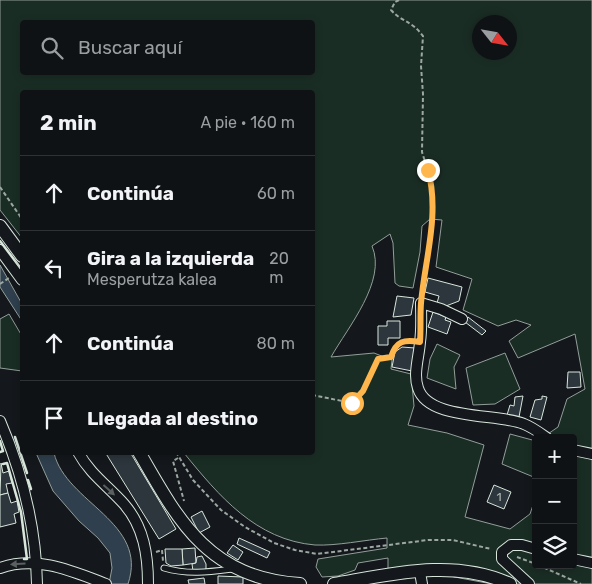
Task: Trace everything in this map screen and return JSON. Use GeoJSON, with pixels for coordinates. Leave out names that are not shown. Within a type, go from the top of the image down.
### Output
{"type":"FeatureCollection","features":[{"type":"Feature","properties":{"kind":"street"},"geometry":{"type":"LineString","coordinates":[[0,226],[20,253]]}},
{"type":"Feature","properties":{"kind":"street"},"geometry":{"type":"LineString","coordinates":[[0,250],[20,277]]}},
{"type":"Feature","properties":{"kind":"street"},"geometry":{"type":"LineString","coordinates":[[462,319],[441,309],[421,303],[420,342],[416,377],[418,389],[423,397],[434,404],[462,415],[523,423],[541,434]]}},
{"type":"Feature","properties":{"kind":"street"},"geometry":{"type":"LineString","coordinates":[[0,421],[25,492],[37,563],[37,584]]}},
{"type":"Feature","properties":{"kind":"street"},"geometry":{"type":"LineString","coordinates":[[577,451],[592,454]]}},
{"type":"Feature","properties":{"kind":"street"},"geometry":{"type":"LineString","coordinates":[[80,455],[88,468],[125,505],[134,518],[148,555],[148,584]]}},
{"type":"Feature","properties":{"kind":"street"},"geometry":{"type":"LineString","coordinates":[[141,455],[174,514],[196,540],[215,556],[236,568],[274,580],[300,584]]}},
{"type":"Feature","properties":{"kind":"street"},"geometry":{"type":"LineString","coordinates":[[529,584],[502,559],[502,552],[511,545],[532,548]]}},
{"type":"Feature","properties":{"kind":"street"},"geometry":{"type":"LineString","coordinates":[[577,560],[592,563]]}},
{"type":"Feature","properties":{"kind":"street"},"geometry":{"type":"LineString","coordinates":[[0,568],[11,564],[37,563],[78,573],[106,584]]}},
{"type":"Feature","properties":{"kind":"street"},"geometry":{"type":"LineString","coordinates":[[334,584],[421,578],[472,571],[510,584]]}},
{"type":"Feature","properties":{"kind":"lane"},"geometry":{"type":"LineString","coordinates":[[164,568],[179,572],[204,573],[236,568]]}},
{"type":"Feature","properties":{"kind":"path"},"geometry":{"type":"LineString","coordinates":[[398,0],[391,10],[399,19],[414,24],[423,36],[421,66],[424,94],[422,152],[433,187],[433,220],[421,303]]}},
{"type":"Feature","properties":{"kind":"path"},"geometry":{"type":"LineString","coordinates":[[0,187],[20,216]]}},
{"type":"Feature","properties":{"kind":"path"},"geometry":{"type":"LineString","coordinates":[[0,284],[11,276]]}},
{"type":"Feature","properties":{"kind":"path"},"geometry":{"type":"LineString","coordinates":[[315,396],[352,403],[363,391],[378,359],[391,357],[395,346],[399,343],[409,340],[420,342]]}},
{"type":"Feature","properties":{"kind":"path"},"geometry":{"type":"LineString","coordinates":[[177,455],[193,480],[221,510],[245,528],[274,543],[295,550],[317,554],[428,540],[453,540],[502,552],[532,563]]}},
{"type":"Feature","properties":{"kind":"path"},"geometry":{"type":"LineString","coordinates":[[178,458],[172,461],[182,490],[184,507]]}},
{"type":"Feature","properties":{"kind":"path"},"geometry":{"type":"LineString","coordinates":[[546,569],[581,584]]}},
{"type":"Feature","properties":{"kind":"green space"},"geometry":{"type":"Polygon","coordinates":[[[0,0],[592,0],[592,584],[492,584],[444,575],[388,579],[388,558],[358,563],[355,570],[338,576],[322,577],[316,567],[318,559],[387,548],[387,538],[341,544],[315,545],[275,535],[257,525],[225,500],[186,455],[315,455],[315,90],[20,90],[20,235],[0,210],[0,0]],[[430,219],[422,226],[420,252],[413,288],[399,286],[395,283],[393,243],[390,234],[372,246],[375,260],[370,289],[364,303],[331,357],[374,353],[392,360],[391,369],[411,374],[414,406],[408,425],[447,433],[484,445],[465,517],[510,529],[530,514],[532,508],[532,569],[577,569],[577,434],[548,434],[558,427],[567,399],[585,389],[575,334],[518,358],[509,341],[531,325],[516,320],[498,326],[463,310],[472,279],[436,267],[442,220],[430,219]]]}},
{"type":"Feature","properties":{"kind":"green space"},"geometry":{"type":"Polygon","coordinates":[[[9,314],[20,333],[20,371],[0,368],[0,319],[9,314]]]}},
{"type":"Feature","properties":{"kind":"green space"},"geometry":{"type":"Polygon","coordinates":[[[437,344],[460,355],[454,367],[456,389],[427,378],[430,359],[437,344]]]}},
{"type":"Feature","properties":{"kind":"green space"},"geometry":{"type":"Polygon","coordinates":[[[505,353],[520,389],[495,404],[473,405],[466,368],[505,353]]]}},
{"type":"Feature","properties":{"kind":"green space"},"geometry":{"type":"Polygon","coordinates":[[[510,434],[532,440],[532,476],[502,464],[510,434]]]}},
{"type":"Feature","properties":{"kind":"water"},"geometry":{"type":"Polygon","coordinates":[[[0,265],[20,300],[20,318],[0,287],[0,265]]]}},
{"type":"Feature","properties":{"kind":"water"},"geometry":{"type":"Polygon","coordinates":[[[37,455],[55,455],[61,470],[74,486],[117,528],[127,544],[131,563],[128,584],[109,584],[112,568],[110,553],[53,491],[37,455]]]}},
{"type":"Feature","properties":{"kind":"building"},"geometry":{"type":"Polygon","coordinates":[[[428,278],[462,287],[459,301],[446,306],[437,303],[439,296],[425,292],[428,278]]]}},
{"type":"Feature","properties":{"kind":"building"},"geometry":{"type":"Polygon","coordinates":[[[397,296],[414,298],[411,315],[393,317],[397,296]]]}},
{"type":"Feature","properties":{"kind":"building"},"geometry":{"type":"Polygon","coordinates":[[[433,312],[446,317],[445,320],[451,322],[447,334],[428,327],[433,312]]]}},
{"type":"Feature","properties":{"kind":"building"},"geometry":{"type":"Polygon","coordinates":[[[468,317],[486,331],[482,335],[465,322],[468,317]]]}},
{"type":"Feature","properties":{"kind":"building"},"geometry":{"type":"Polygon","coordinates":[[[387,321],[400,321],[400,338],[388,338],[388,345],[378,345],[378,326],[387,326],[387,321]]]}},
{"type":"Feature","properties":{"kind":"building"},"geometry":{"type":"Polygon","coordinates":[[[402,347],[415,348],[412,371],[392,367],[395,352],[402,347]]]}},
{"type":"Feature","properties":{"kind":"building"},"geometry":{"type":"Polygon","coordinates":[[[568,372],[580,372],[581,387],[567,388],[568,372]]]}},
{"type":"Feature","properties":{"kind":"building"},"geometry":{"type":"Polygon","coordinates":[[[523,396],[519,417],[507,415],[510,405],[514,406],[515,397],[523,396]]]}},
{"type":"Feature","properties":{"kind":"building"},"geometry":{"type":"Polygon","coordinates":[[[542,396],[547,397],[541,420],[530,417],[535,400],[542,399],[542,396]]]}},
{"type":"Feature","properties":{"kind":"building"},"geometry":{"type":"Polygon","coordinates":[[[107,455],[132,455],[176,529],[159,539],[107,455]]]}},
{"type":"Feature","properties":{"kind":"building"},"geometry":{"type":"Polygon","coordinates":[[[1,463],[3,473],[9,471],[12,483],[6,484],[8,493],[0,495],[1,463]]]}},
{"type":"Feature","properties":{"kind":"building"},"geometry":{"type":"Polygon","coordinates":[[[494,485],[511,492],[504,509],[487,502],[494,485]]]}},
{"type":"Feature","properties":{"kind":"building"},"geometry":{"type":"Polygon","coordinates":[[[8,493],[11,503],[17,501],[19,512],[14,514],[16,523],[0,527],[0,495],[8,493]]]}},
{"type":"Feature","properties":{"kind":"building"},"geometry":{"type":"Polygon","coordinates":[[[202,511],[210,527],[199,533],[191,517],[202,511]]]}},
{"type":"Feature","properties":{"kind":"building"},"geometry":{"type":"Polygon","coordinates":[[[239,538],[270,552],[267,558],[237,544],[239,538]]]}},
{"type":"Feature","properties":{"kind":"building"},"geometry":{"type":"Polygon","coordinates":[[[233,545],[243,552],[238,560],[227,553],[233,545]]]}},
{"type":"Feature","properties":{"kind":"building"},"geometry":{"type":"Polygon","coordinates":[[[195,548],[196,563],[183,565],[182,549],[195,548]]]}},
{"type":"Feature","properties":{"kind":"building"},"geometry":{"type":"Polygon","coordinates":[[[165,549],[182,549],[183,565],[171,566],[166,563],[165,549]]]}},
{"type":"Feature","properties":{"kind":"building"},"geometry":{"type":"Polygon","coordinates":[[[202,556],[206,564],[206,570],[193,571],[192,564],[196,563],[197,557],[202,556]]]}},
{"type":"Feature","properties":{"kind":"building"},"geometry":{"type":"Polygon","coordinates":[[[218,576],[243,577],[243,584],[218,584],[218,576]]]}},
{"type":"Feature","properties":{"kind":"building"},"geometry":{"type":"Polygon","coordinates":[[[204,578],[205,584],[189,584],[188,580],[204,578]]]}},
{"type":"Feature","properties":{"kind":"wall"},"geometry":{"type":"LineString","coordinates":[[0,241],[20,267]]}},
{"type":"Feature","properties":{"kind":"wall"},"geometry":{"type":"LineString","coordinates":[[15,437],[20,452]]}},
{"type":"Feature","properties":{"kind":"wall"},"geometry":{"type":"LineString","coordinates":[[0,441],[3,451],[0,452]]}},
{"type":"Feature","properties":{"kind":"wall"},"geometry":{"type":"LineString","coordinates":[[21,455],[27,473]]}},
{"type":"Feature","properties":{"kind":"wall"},"geometry":{"type":"LineString","coordinates":[[3,464],[7,463],[21,512],[27,559],[24,559]]}},
{"type":"Feature","properties":{"kind":"wall"},"geometry":{"type":"LineString","coordinates":[[28,480],[31,489]]}},
{"type":"Feature","properties":{"kind":"route"},"geometry":{"type":"LineString","coordinates":[[352,403],[363,391],[373,365],[378,359],[391,357],[395,346],[399,343],[409,340],[420,342],[421,303],[433,220],[433,187],[428,170]]}}]}
